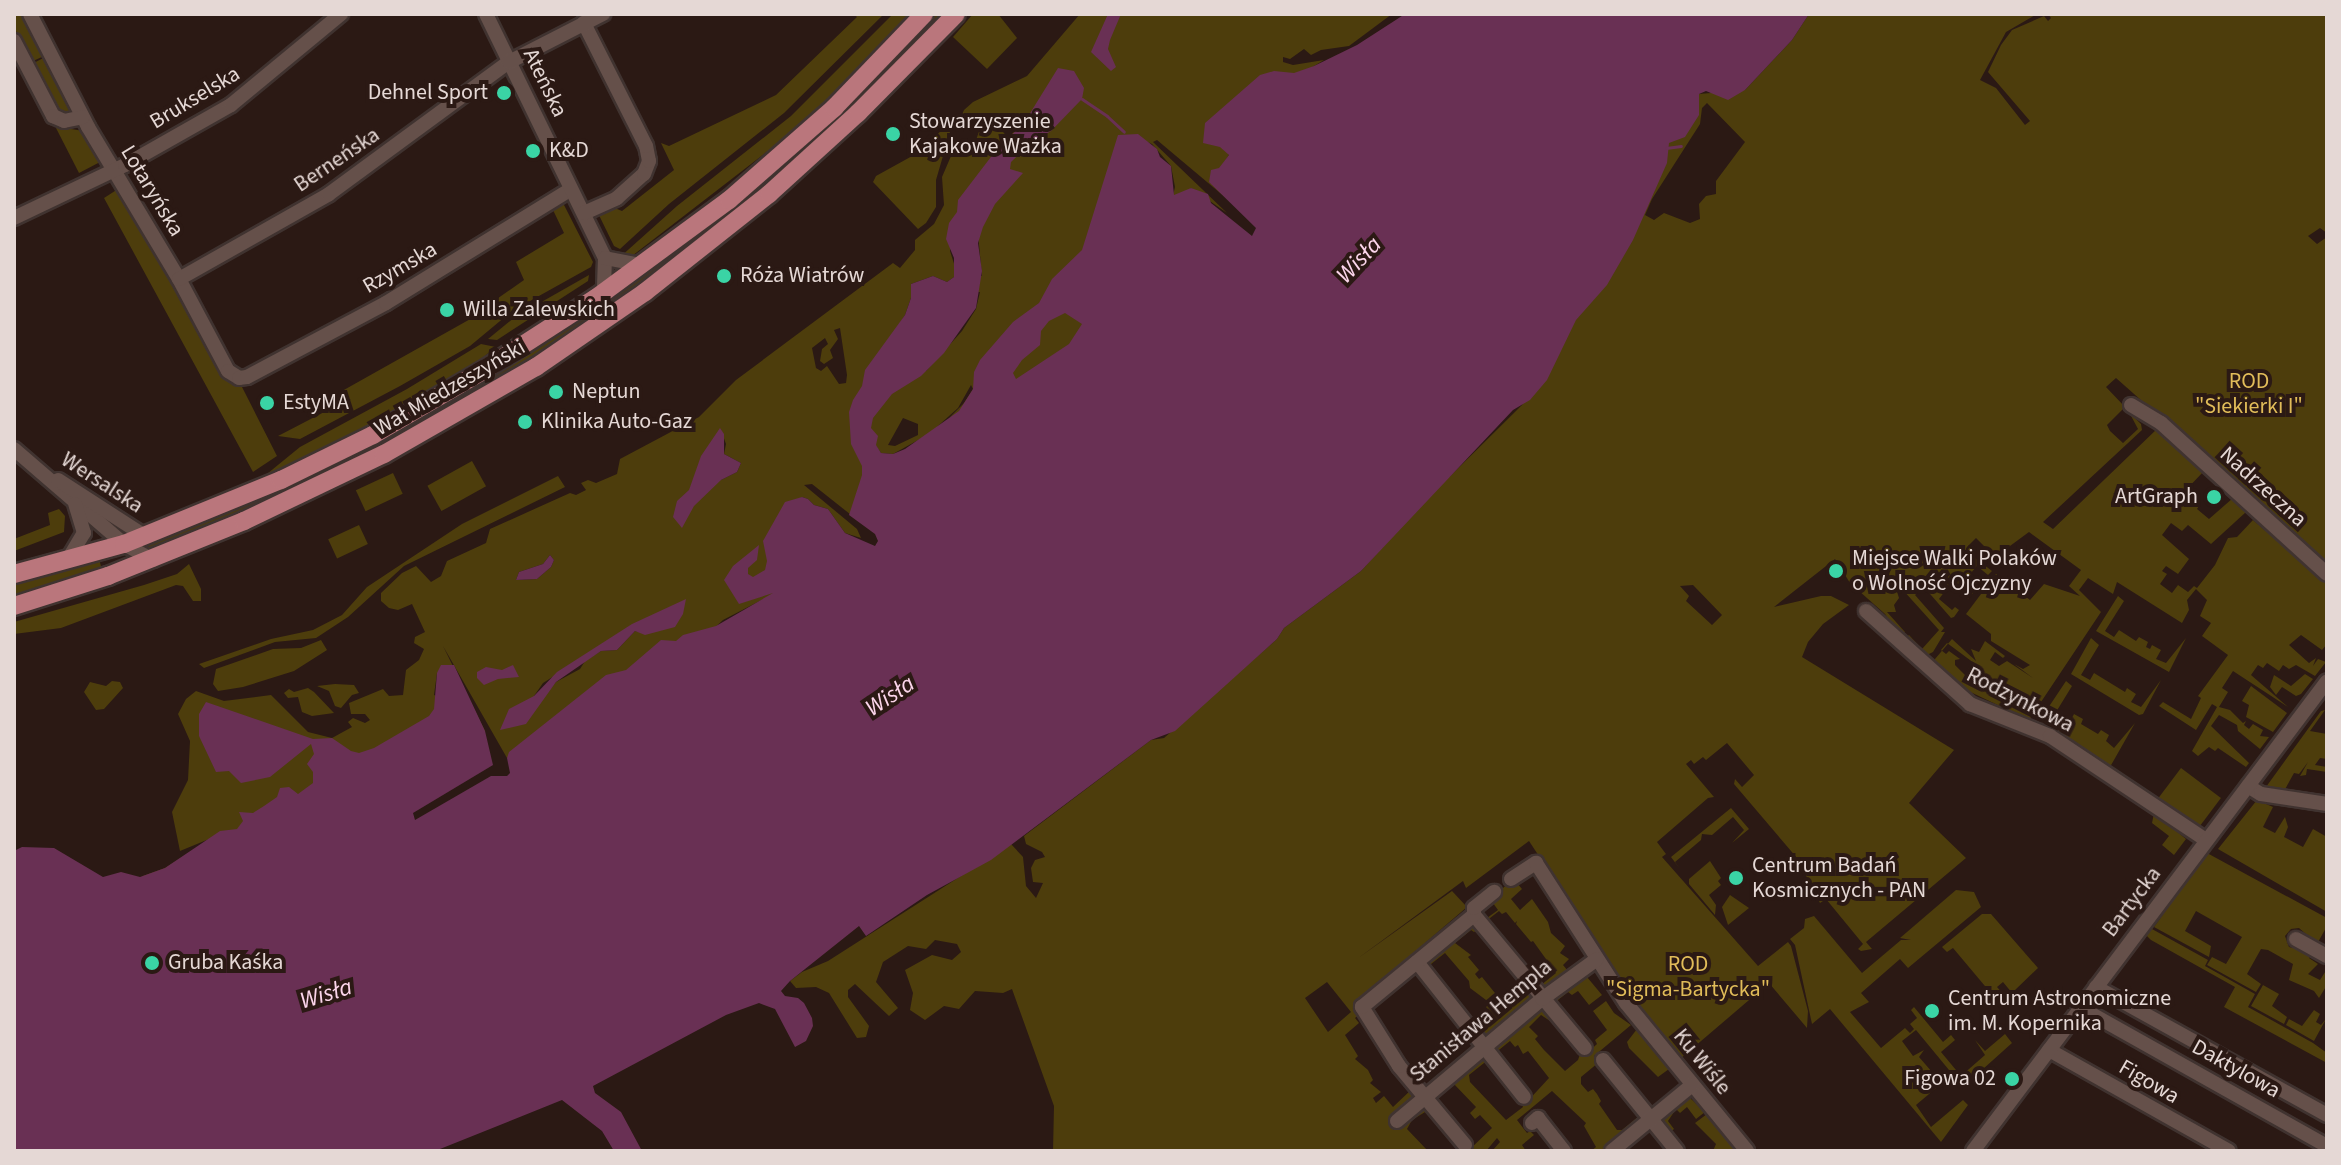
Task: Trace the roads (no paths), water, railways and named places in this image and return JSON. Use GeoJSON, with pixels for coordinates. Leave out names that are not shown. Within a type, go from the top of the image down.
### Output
{"type":"FeatureCollection","features":[{"type":"Feature","properties":{"kind":"main road","name":"Wał Miedzeszyński"},"geometry":{"type":"LineString","coordinates":[[14,574],[124,544],[270,486],[353,446],[471,378],[604,293],[792,146],[924,14]]}},
{"type":"Feature","properties":{"kind":"main road","name":"Wał Miedzeszyński"},"geometry":{"type":"LineString","coordinates":[[14,606],[153,560],[244,521],[384,454],[523,374],[616,313],[769,194],[868,103],[956,14]]}},
{"type":"Feature","properties":{"kind":"street","name":"Lotaryńska"},"geometry":{"type":"LineString","coordinates":[[30,14],[83,117],[179,279],[228,371],[239,378],[247,377]]}},
{"type":"Feature","properties":{"kind":"street","name":"Brukselska"},"geometry":{"type":"LineString","coordinates":[[14,218],[115,170],[231,105],[341,14]]}},
{"type":"Feature","properties":{"kind":"street","name":"Ateńska"},"geometry":{"type":"LineString","coordinates":[[486,14],[605,258],[604,293]]}},
{"type":"Feature","properties":{"kind":"street","name":"Berneńska"},"geometry":{"type":"LineString","coordinates":[[179,279],[322,198],[509,62],[603,14]]}},
{"type":"Feature","properties":{"kind":"street"},"geometry":{"type":"LineString","coordinates":[[584,23],[646,146],[649,161],[644,174],[617,198],[584,213]]}},
{"type":"Feature","properties":{"kind":"street"},"geometry":{"type":"LineString","coordinates":[[14,41],[21,72],[56,118],[83,117]]}},
{"type":"Feature","properties":{"kind":"street","name":"Rzymska"},"geometry":{"type":"LineString","coordinates":[[247,377],[386,303],[571,189]]}},
{"type":"Feature","properties":{"kind":"street"},"geometry":{"type":"LineString","coordinates":[[605,258],[642,265]]}},
{"type":"Feature","properties":{"kind":"street","name":"Nadrzeczna"},"geometry":{"type":"LineString","coordinates":[[2131,405],[2161,423],[2327,574]]}},
{"type":"Feature","properties":{"kind":"street","name":"Wersalska"},"geometry":{"type":"LineString","coordinates":[[14,449],[124,544],[153,560]]}},
{"type":"Feature","properties":{"kind":"street","name":"Wersalska"},"geometry":{"type":"LineString","coordinates":[[36,467],[145,536]]}},
{"type":"Feature","properties":{"kind":"street","name":"Wersalska"},"geometry":{"type":"LineString","coordinates":[[67,561],[84,533],[75,504]]}},
{"type":"Feature","properties":{"kind":"street","name":"Rodzynkowa"},"geometry":{"type":"LineString","coordinates":[[1866,611],[1970,704],[2050,736],[2206,840]]}},
{"type":"Feature","properties":{"kind":"street","name":"Bartycka"},"geometry":{"type":"LineString","coordinates":[[1973,1151],[2327,681]]}},
{"type":"Feature","properties":{"kind":"street"},"geometry":{"type":"LineString","coordinates":[[2248,786],[2261,794],[2327,804]]}},
{"type":"Feature","properties":{"kind":"street","name":"Ku Wiśle"},"geometry":{"type":"LineString","coordinates":[[1511,879],[1536,863],[1626,1003],[1747,1151]]}},
{"type":"Feature","properties":{"kind":"street"},"geometry":{"type":"LineString","coordinates":[[1494,892],[1474,908],[1474,915],[1585,1048]]}},
{"type":"Feature","properties":{"kind":"street"},"geometry":{"type":"LineString","coordinates":[[1465,1145],[1399,1066],[1362,1007],[1474,915]]}},
{"type":"Feature","properties":{"kind":"street"},"geometry":{"type":"LineString","coordinates":[[2296,939],[2327,956]]}},
{"type":"Feature","properties":{"kind":"street","name":"Stanisława Hempla"},"geometry":{"type":"LineString","coordinates":[[1397,1121],[1542,999],[1597,959]]}},
{"type":"Feature","properties":{"kind":"street"},"geometry":{"type":"LineString","coordinates":[[1417,962],[1524,1097]]}},
{"type":"Feature","properties":{"kind":"street"},"geometry":{"type":"LineString","coordinates":[[2096,987],[2327,1115]]}},
{"type":"Feature","properties":{"kind":"street","name":"Daktylowa"},"geometry":{"type":"LineString","coordinates":[[2081,1008],[2327,1146]]}},
{"type":"Feature","properties":{"kind":"street","name":"Figowa"},"geometry":{"type":"LineString","coordinates":[[2049,1050],[2229,1151]]}},
{"type":"Feature","properties":{"kind":"street"},"geometry":{"type":"LineString","coordinates":[[1603,1060],[1677,1151]]}},
{"type":"Feature","properties":{"kind":"street"},"geometry":{"type":"LineString","coordinates":[[1612,1151],[1692,1085]]}},
{"type":"Feature","properties":{"kind":"street"},"geometry":{"type":"LineString","coordinates":[[1532,1123],[1538,1118],[1564,1151]]}},
{"type":"Feature","properties":{"kind":"water"},"geometry":{"type":"Polygon","coordinates":[[[1108,14],[1121,14],[1108,49],[1116,67],[1111,71],[1091,52],[1108,14]]]}},
{"type":"Feature","properties":{"kind":"water","name":"Wisła"},"geometry":{"type":"Polygon","coordinates":[[[1405,14],[1809,14],[1792,40],[1745,90],[1728,100],[1706,91],[1699,94],[1699,115],[1685,137],[1669,143],[1667,163],[1633,240],[1607,285],[1576,320],[1547,380],[1530,400],[1513,410],[1361,571],[1284,628],[1277,639],[1175,731],[1151,740],[991,860],[927,895],[866,936],[859,926],[790,981],[781,991],[785,996],[798,998],[804,1003],[812,1018],[813,1026],[806,1041],[795,1047],[775,1009],[759,1003],[726,1015],[593,1086],[595,1093],[621,1112],[642,1151],[614,1151],[602,1131],[562,1100],[435,1151],[14,1151],[14,851],[22,847],[54,848],[103,877],[121,872],[140,877],[165,868],[220,831],[237,829],[243,821],[239,812],[253,813],[277,797],[280,788],[289,787],[298,794],[313,783],[313,772],[307,764],[314,754],[311,744],[270,777],[241,783],[229,771],[216,772],[199,736],[199,714],[206,702],[313,739],[332,738],[359,753],[374,748],[429,716],[434,709],[437,673],[441,665],[454,665],[485,731],[493,765],[413,813],[415,820],[491,776],[507,776],[510,773],[509,752],[606,675],[626,670],[661,640],[676,641],[683,635],[716,626],[773,593],[739,604],[724,580],[733,566],[759,545],[757,560],[748,568],[748,574],[753,577],[765,570],[767,561],[763,541],[785,502],[802,497],[808,499],[814,505],[828,509],[845,533],[875,546],[878,541],[875,534],[849,515],[862,475],[862,466],[851,444],[849,412],[853,400],[862,386],[865,370],[905,315],[911,298],[911,284],[933,276],[947,282],[954,277],[954,258],[946,239],[949,223],[957,212],[958,200],[997,149],[1024,123],[1058,68],[1074,71],[1084,88],[1082,99],[1051,131],[1031,143],[1011,162],[1010,169],[1023,173],[995,204],[983,227],[978,243],[982,271],[976,308],[944,353],[921,376],[892,394],[873,418],[871,428],[878,436],[876,445],[881,453],[893,454],[905,449],[959,411],[973,389],[974,372],[980,360],[1013,322],[1039,303],[1052,279],[1082,250],[1118,135],[1138,134],[1157,149],[1160,157],[1171,166],[1174,195],[1191,188],[1208,194],[1211,203],[1252,236],[1256,228],[1209,182],[1211,170],[1219,168],[1229,155],[1220,147],[1203,143],[1205,123],[1260,75],[1274,71],[1294,73],[1357,45],[1405,14]],[[1065,313],[1049,321],[1041,331],[1040,345],[1022,360],[1013,373],[1016,379],[1069,344],[1082,324],[1065,313]]]}},
{"type":"Feature","properties":{"kind":"water"},"geometry":{"type":"Polygon","coordinates":[[[720,428],[724,434],[724,454],[741,463],[737,472],[721,480],[694,506],[682,528],[673,517],[677,501],[689,490],[701,456],[720,428]]]}},
{"type":"Feature","properties":{"kind":"water"},"geometry":{"type":"Polygon","coordinates":[[[550,555],[554,560],[551,567],[537,579],[516,580],[519,572],[543,564],[550,555]]]}},
{"type":"Feature","properties":{"kind":"water"},"geometry":{"type":"Polygon","coordinates":[[[686,599],[683,614],[675,627],[645,635],[635,631],[617,650],[601,651],[556,682],[526,724],[500,730],[509,709],[534,696],[557,672],[632,624],[686,599]]]}},
{"type":"Feature","properties":{"kind":"water"},"geometry":{"type":"Polygon","coordinates":[[[513,665],[519,677],[498,679],[484,685],[477,678],[477,672],[486,667],[502,670],[513,665]]]}},
{"type":"Feature","properties":{"kind":"waterway"},"geometry":{"type":"LineString","coordinates":[[1082,99],[1124,132]]}},
{"type":"Feature","properties":{"kind":"waterway"},"geometry":{"type":"LineString","coordinates":[[1666,148],[1681,146]]}},
{"type":"Feature","properties":{"kind":"place","name":"Dehnel Sport"},"geometry":{"type":"Point","coordinates":[504,93]}},
{"type":"Feature","properties":{"kind":"place","name":"Stowarzyszenie Kajakowe Ważka"},"geometry":{"type":"Point","coordinates":[893,134]}},
{"type":"Feature","properties":{"kind":"place","name":"K&D"},"geometry":{"type":"Point","coordinates":[533,151]}},
{"type":"Feature","properties":{"kind":"place","name":"Róża Wiatrów"},"geometry":{"type":"Point","coordinates":[724,276]}},
{"type":"Feature","properties":{"kind":"place","name":"Willa Zalewskich"},"geometry":{"type":"Point","coordinates":[447,310]}},
{"type":"Feature","properties":{"kind":"place","name":"Neptun"},"geometry":{"type":"Point","coordinates":[556,392]}},
{"type":"Feature","properties":{"kind":"place","name":"EstyMA"},"geometry":{"type":"Point","coordinates":[267,403]}},
{"type":"Feature","properties":{"kind":"place","name":"Klinika Auto-Gaz"},"geometry":{"type":"Point","coordinates":[525,422]}},
{"type":"Feature","properties":{"kind":"place","name":"ArtGraph"},"geometry":{"type":"Point","coordinates":[2214,497]}},
{"type":"Feature","properties":{"kind":"place","name":"Miejsce Walki Polaków o Wolność Ojczyzny"},"geometry":{"type":"Point","coordinates":[1836,571]}},
{"type":"Feature","properties":{"kind":"place","name":"Centrum Badań Kosmicznych - PAN"},"geometry":{"type":"Point","coordinates":[1736,878]}},
{"type":"Feature","properties":{"kind":"place","name":"Gruba Kaśka"},"geometry":{"type":"Point","coordinates":[152,963]}},
{"type":"Feature","properties":{"kind":"place","name":"Centrum Astronomiczne im. M. Kopernika"},"geometry":{"type":"Point","coordinates":[1932,1011]}},
{"type":"Feature","properties":{"kind":"place","name":"Figowa 02"},"geometry":{"type":"Point","coordinates":[2012,1079]}},
{"type":"Feature","properties":{"kind":"park label","name":"ROD \"Siekierki I\""},"geometry":{"type":"Point","coordinates":[2249,394]}},
{"type":"Feature","properties":{"kind":"park label","name":"ROD \"Sigma-Bartycka\""},"geometry":{"type":"Point","coordinates":[1688,976]}}]}
